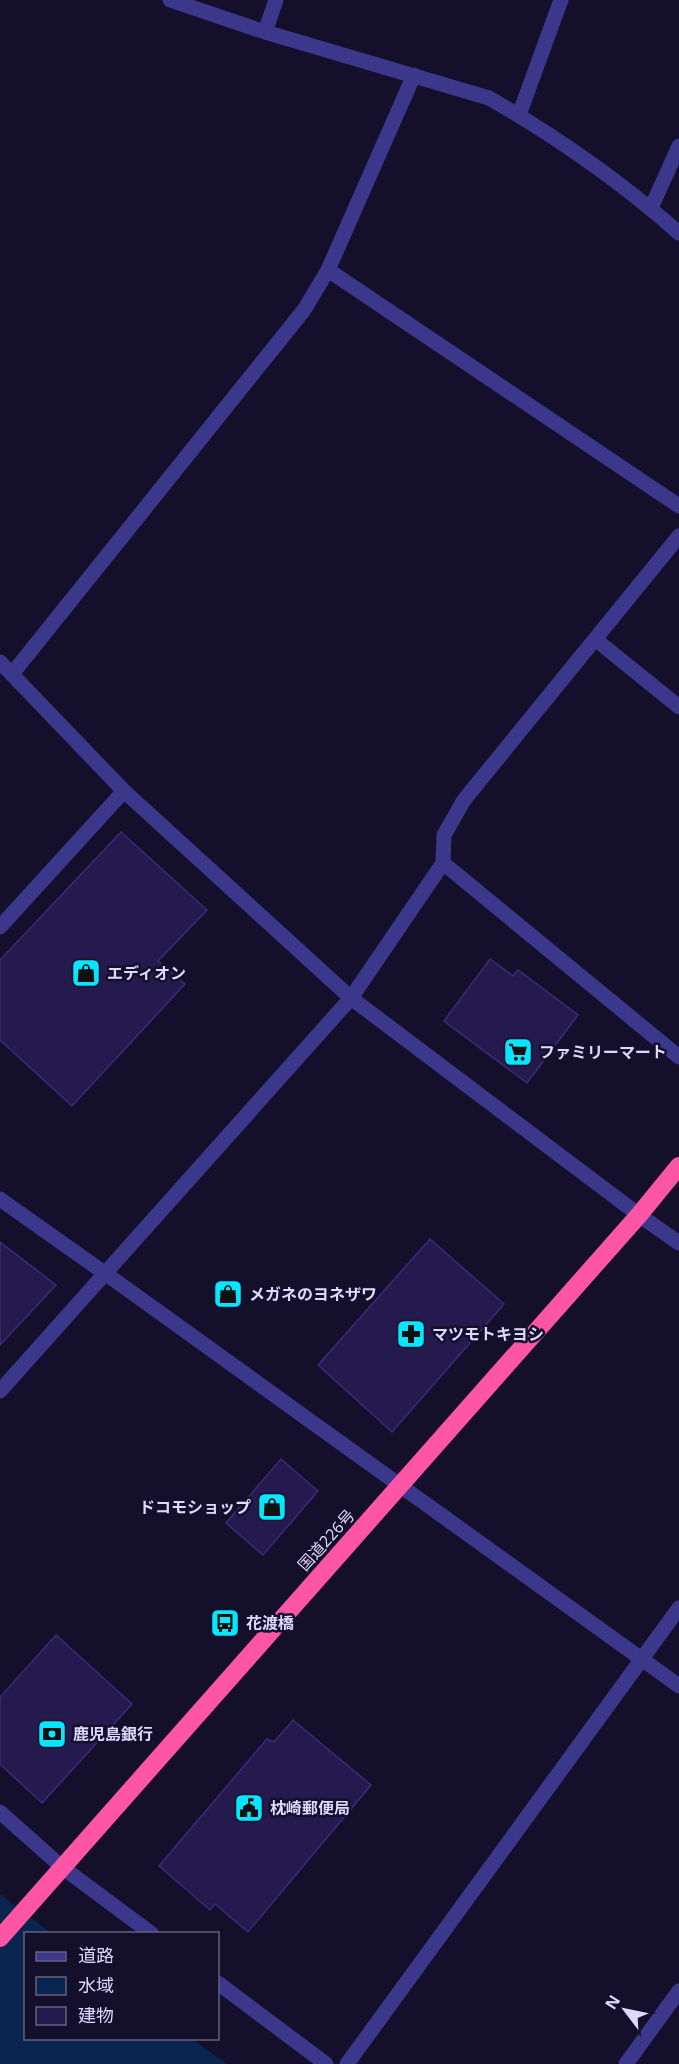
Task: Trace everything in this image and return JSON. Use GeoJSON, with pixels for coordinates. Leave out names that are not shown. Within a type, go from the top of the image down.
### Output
{"type":"FeatureCollection","features":[{"type":"Feature","properties":{"kind":"highway","name":"国道226号"},"geometry":{"type":"LineString","coordinates":[[0,1938],[639,1215],[679,1166]]}},
{"type":"Feature","properties":{"kind":"street"},"geometry":{"type":"LineString","coordinates":[[170,0],[265,32],[489,98],[519,115],[609,175],[679,233]]}},
{"type":"Feature","properties":{"kind":"street"},"geometry":{"type":"LineString","coordinates":[[265,32],[276,0]]}},
{"type":"Feature","properties":{"kind":"street"},"geometry":{"type":"LineString","coordinates":[[519,115],[561,0]]}},
{"type":"Feature","properties":{"kind":"street"},"geometry":{"type":"LineString","coordinates":[[12,674],[304,310],[328,270],[414,75]]}},
{"type":"Feature","properties":{"kind":"street"},"geometry":{"type":"LineString","coordinates":[[651,208],[679,146]]}},
{"type":"Feature","properties":{"kind":"street"},"geometry":{"type":"LineString","coordinates":[[328,270],[679,506]]}},
{"type":"Feature","properties":{"kind":"street"},"geometry":{"type":"LineString","coordinates":[[0,1391],[351,998],[443,862],[444,834],[464,800],[679,536]]}},
{"type":"Feature","properties":{"kind":"street"},"geometry":{"type":"LineString","coordinates":[[595,639],[679,707]]}},
{"type":"Feature","properties":{"kind":"street"},"geometry":{"type":"LineString","coordinates":[[0,662],[124,791],[351,998],[679,1243]]}},
{"type":"Feature","properties":{"kind":"street"},"geometry":{"type":"LineString","coordinates":[[0,927],[124,791]]}},
{"type":"Feature","properties":{"kind":"street"},"geometry":{"type":"LineString","coordinates":[[443,862],[679,1057]]}},
{"type":"Feature","properties":{"kind":"street"},"geometry":{"type":"LineString","coordinates":[[0,1199],[679,1686]]}},
{"type":"Feature","properties":{"kind":"street"},"geometry":{"type":"LineString","coordinates":[[347,2064],[679,1608]]}},
{"type":"Feature","properties":{"kind":"street"},"geometry":{"type":"LineString","coordinates":[[0,1812],[62,1866],[149,1932]]}},
{"type":"Feature","properties":{"kind":"street"},"geometry":{"type":"LineString","coordinates":[[219,1984],[326,2064]]}},
{"type":"Feature","properties":{"kind":"street"},"geometry":{"type":"LineString","coordinates":[[626,2064],[679,1991]]}},
{"type":"Feature","properties":{"kind":"water"},"geometry":{"type":"Polygon","coordinates":[[[0,1894],[50,1932],[24,1932],[24,2040],[193,2040],[227,2064],[0,2064],[0,1894]]]}},
{"type":"Feature","properties":{"kind":"building","name":"エディオン"},"geometry":{"type":"Polygon","coordinates":[[[121,832],[207,910],[158,961],[185,984],[72,1106],[0,1040],[0,960],[121,832]]]}},
{"type":"Feature","properties":{"kind":"building","name":"ファミリーマート"},"geometry":{"type":"Polygon","coordinates":[[[490,959],[513,976],[518,970],[578,1015],[527,1083],[444,1021],[490,959]]]}},
{"type":"Feature","properties":{"kind":"building","name":"マツモトキヨシ"},"geometry":{"type":"Polygon","coordinates":[[[430,1239],[504,1304],[392,1432],[318,1365],[430,1239]]]}},
{"type":"Feature","properties":{"kind":"building"},"geometry":{"type":"Polygon","coordinates":[[[0,1242],[56,1285],[0,1345],[0,1242]]]}},
{"type":"Feature","properties":{"kind":"building","name":"ドコモショップ"},"geometry":{"type":"Polygon","coordinates":[[[281,1459],[318,1491],[263,1555],[226,1523],[281,1459]]]}},
{"type":"Feature","properties":{"kind":"building","name":"鹿児島銀行"},"geometry":{"type":"Polygon","coordinates":[[[56,1635],[132,1704],[42,1803],[0,1764],[0,1697],[56,1635]]]}},
{"type":"Feature","properties":{"kind":"building"},"geometry":{"type":"Polygon","coordinates":[[[293,1720],[371,1785],[248,1932],[215,1904],[210,1910],[159,1866],[267,1739],[274,1742],[293,1720]]]}},
{"type":"Feature","properties":{"kind":"place","name":"エディオン"},"geometry":{"type":"Point","coordinates":[86,973]}},
{"type":"Feature","properties":{"kind":"place","name":"ファミリーマート"},"geometry":{"type":"Point","coordinates":[518,1052]}},
{"type":"Feature","properties":{"kind":"place","name":"メガネのヨネザワ"},"geometry":{"type":"Point","coordinates":[228,1294]}},
{"type":"Feature","properties":{"kind":"place","name":"マツモトキヨシ"},"geometry":{"type":"Point","coordinates":[411,1334]}},
{"type":"Feature","properties":{"kind":"place","name":"ドコモショップ"},"geometry":{"type":"Point","coordinates":[272,1507]}},
{"type":"Feature","properties":{"kind":"place","name":"花渡橋"},"geometry":{"type":"Point","coordinates":[225,1623]}},
{"type":"Feature","properties":{"kind":"place","name":"鹿児島銀行"},"geometry":{"type":"Point","coordinates":[52,1734]}},
{"type":"Feature","properties":{"kind":"place","name":"枕崎郵便局"},"geometry":{"type":"Point","coordinates":[249,1808]}}]}
